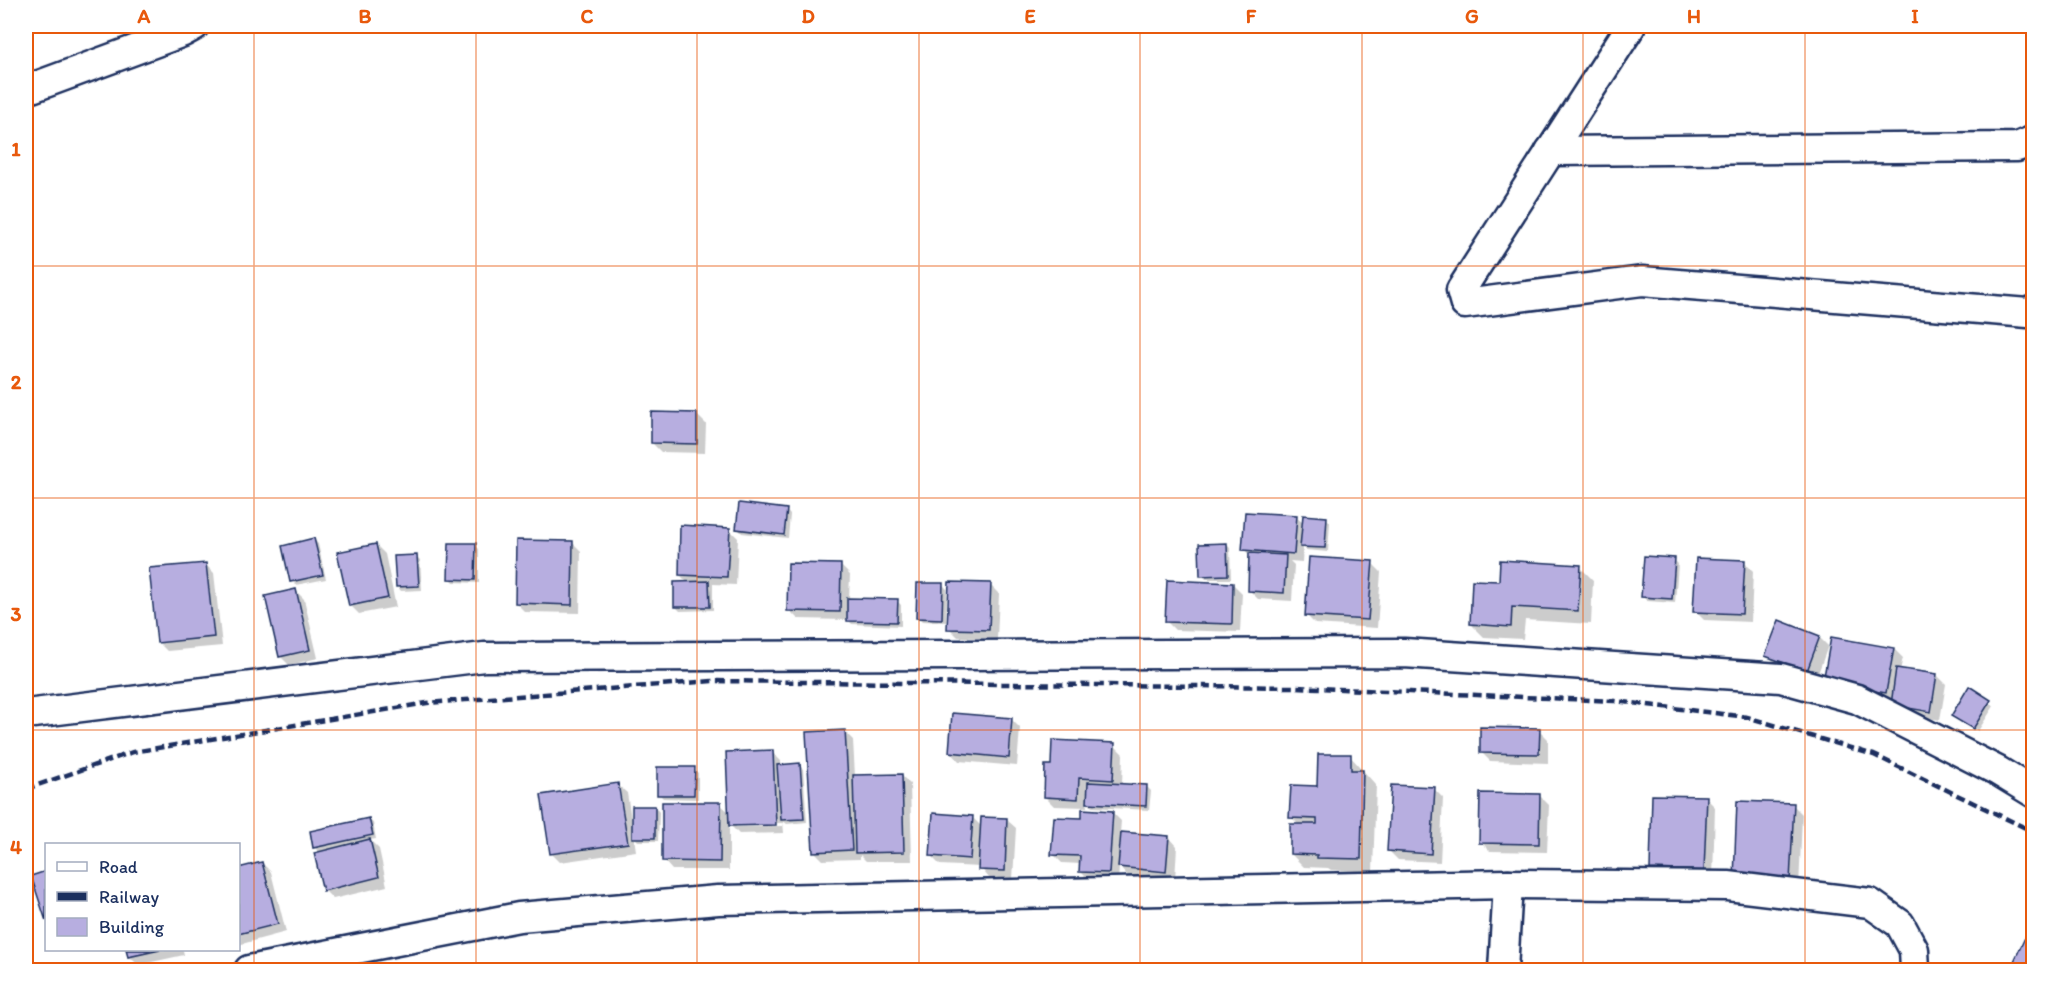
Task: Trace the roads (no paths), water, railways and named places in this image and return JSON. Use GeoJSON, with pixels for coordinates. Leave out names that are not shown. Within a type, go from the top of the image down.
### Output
{"type":"FeatureCollection","features":[{"type":"Feature","properties":{"kind":"street"},"geometry":{"type":"LineString","coordinates":[[26,90],[194,26]]}},
{"type":"Feature","properties":{"kind":"street"},"geometry":{"type":"LineString","coordinates":[[1630,26],[1461,290],[1465,304],[1642,281],[2028,313],[2034,310]]}},
{"type":"Feature","properties":{"kind":"street"},"geometry":{"type":"LineString","coordinates":[[1550,152],[2017,147],[2034,140]]}},
{"type":"Feature","properties":{"kind":"street"},"geometry":{"type":"LineString","coordinates":[[26,714],[484,657],[1404,652],[1781,678],[1857,699],[1998,771],[2034,793]]}},
{"type":"Feature","properties":{"kind":"street"},"geometry":{"type":"LineString","coordinates":[[1503,970],[1508,884]]}},
{"type":"Feature","properties":{"kind":"street"},"geometry":{"type":"LineString","coordinates":[[249,970],[519,916],[718,900],[1508,884],[1728,886],[1870,903],[1900,924],[1914,950],[1915,970]]}},
{"type":"Feature","properties":{"kind":"railway"},"geometry":{"type":"LineString","coordinates":[[26,789],[133,752],[427,703],[712,681],[1295,687],[1615,701],[1747,717],[1874,755],[2034,832]]}}]}
